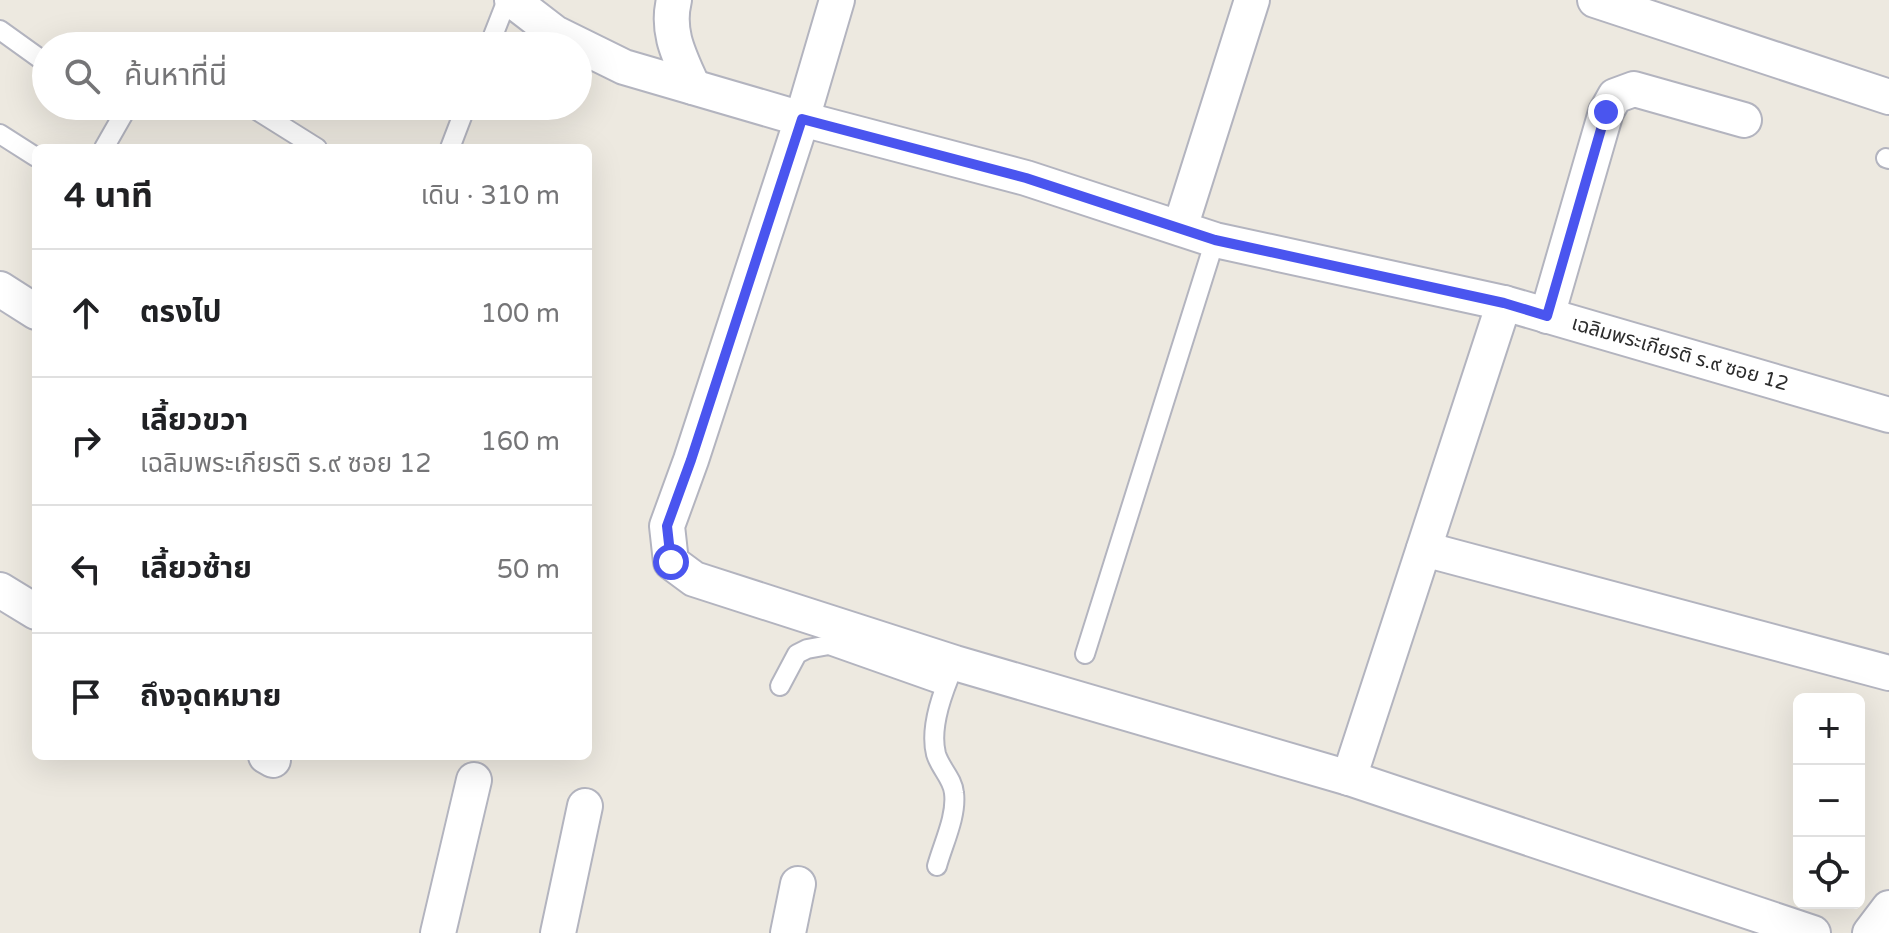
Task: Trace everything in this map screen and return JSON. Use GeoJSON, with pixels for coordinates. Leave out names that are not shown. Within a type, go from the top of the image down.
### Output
{"type":"FeatureCollection","features":[{"type":"Feature","properties":{"kind":"street","name":"เฉลิมพระเกียรติ ร.๙ ซอย 12"},"geometry":{"type":"LineString","coordinates":[[510,0],[554,32]]}},
{"type":"Feature","properties":{"kind":"street"},"geometry":{"type":"LineString","coordinates":[[674,0],[670,18],[675,46],[693,87]]}},
{"type":"Feature","properties":{"kind":"street"},"geometry":{"type":"LineString","coordinates":[[837,0],[802,119],[667,526],[671,562],[694,579],[950,675],[1349,778],[1813,933]]}},
{"type":"Feature","properties":{"kind":"street"},"geometry":{"type":"LineString","coordinates":[[1180,228],[1252,0]]}},
{"type":"Feature","properties":{"kind":"street"},"geometry":{"type":"LineString","coordinates":[[1595,0],[1889,97]]}},
{"type":"Feature","properties":{"kind":"street","name":"เฉลิมพระเกียรติ ร.๙ ซอย 12"},"geometry":{"type":"LineString","coordinates":[[592,51],[624,67],[802,119],[1026,178],[1215,240],[1504,303],[1889,415]]}},
{"type":"Feature","properties":{"kind":"street"},"geometry":{"type":"LineString","coordinates":[[1547,316],[1606,112],[1615,96],[1634,89],[1744,120]]}},
{"type":"Feature","properties":{"kind":"street"},"geometry":{"type":"LineString","coordinates":[[0,289],[32,309]]}},
{"type":"Feature","properties":{"kind":"street"},"geometry":{"type":"LineString","coordinates":[[1349,778],[1504,303]]}},
{"type":"Feature","properties":{"kind":"street"},"geometry":{"type":"LineString","coordinates":[[1424,549],[1889,673]]}},
{"type":"Feature","properties":{"kind":"street"},"geometry":{"type":"LineString","coordinates":[[0,590],[32,610]]}},
{"type":"Feature","properties":{"kind":"street"},"geometry":{"type":"LineString","coordinates":[[438,933],[474,780]]}},
{"type":"Feature","properties":{"kind":"street"},"geometry":{"type":"LineString","coordinates":[[558,933],[585,806]]}},
{"type":"Feature","properties":{"kind":"street"},"geometry":{"type":"LineString","coordinates":[[788,933],[798,884]]}},
{"type":"Feature","properties":{"kind":"street"},"geometry":{"type":"LineString","coordinates":[[1870,933],[1889,908]]}},
{"type":"Feature","properties":{"kind":"lane"},"geometry":{"type":"LineString","coordinates":[[495,32],[510,0]]}},
{"type":"Feature","properties":{"kind":"lane"},"geometry":{"type":"LineString","coordinates":[[0,30],[32,53]]}},
{"type":"Feature","properties":{"kind":"lane"},"geometry":{"type":"LineString","coordinates":[[106,144],[120,120]]}},
{"type":"Feature","properties":{"kind":"lane"},"geometry":{"type":"LineString","coordinates":[[272,120],[311,144]]}},
{"type":"Feature","properties":{"kind":"lane"},"geometry":{"type":"LineString","coordinates":[[452,144],[461,120]]}},
{"type":"Feature","properties":{"kind":"lane"},"geometry":{"type":"LineString","coordinates":[[0,134],[32,154]]}},
{"type":"Feature","properties":{"kind":"lane"},"geometry":{"type":"LineString","coordinates":[[1085,654],[1215,240]]}},
{"type":"Feature","properties":{"kind":"lane"},"geometry":{"type":"LineString","coordinates":[[780,686],[797,654],[829,645],[950,675],[933,738],[936,757],[954,789],[954,804],[937,866]]}},
{"type":"Feature","properties":{"kind":"route"},"geometry":{"type":"LineString","coordinates":[[671,562],[667,526],[802,119],[1026,178],[1215,240],[1504,303],[1547,316],[1606,112]]}}]}
